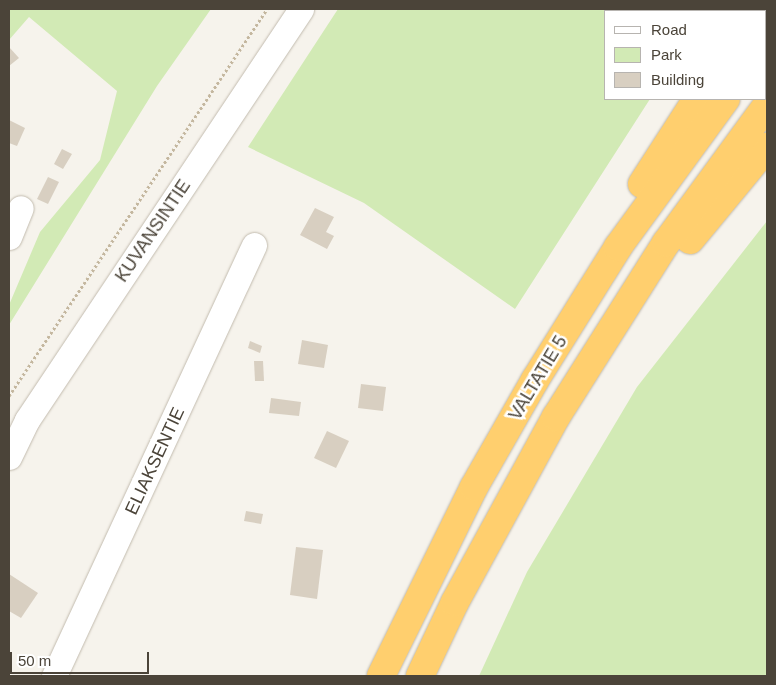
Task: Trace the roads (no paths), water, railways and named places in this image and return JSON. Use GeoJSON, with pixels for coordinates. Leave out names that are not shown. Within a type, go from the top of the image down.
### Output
{"type":"FeatureCollection","features":[{"type":"Feature","properties":{"kind":"highway"},"geometry":{"type":"LineString","coordinates":[[535,380],[619,220],[696,100]]}},
{"type":"Feature","properties":{"kind":"highway","name":"VALTATIE 5"},"geometry":{"type":"LineString","coordinates":[[381,676],[474,486],[535,380],[618,246],[725,100]]}},
{"type":"Feature","properties":{"kind":"highway","name":"VALTATIE 5"},"geometry":{"type":"LineString","coordinates":[[420,676],[455,602],[556,416],[666,243],[767,105]]}},
{"type":"Feature","properties":{"kind":"highway"},"geometry":{"type":"LineString","coordinates":[[556,416],[708,217],[767,147]]}},
{"type":"Feature","properties":{"kind":"street","name":"KUVANSINTIE"},"geometry":{"type":"LineString","coordinates":[[9,457],[27,420],[301,9]]}},
{"type":"Feature","properties":{"kind":"street"},"geometry":{"type":"LineString","coordinates":[[9,237],[21,208]]}},
{"type":"Feature","properties":{"kind":"street","name":"ELIAKSENTIE"},"geometry":{"type":"LineString","coordinates":[[54,676],[254,245]]}}]}
